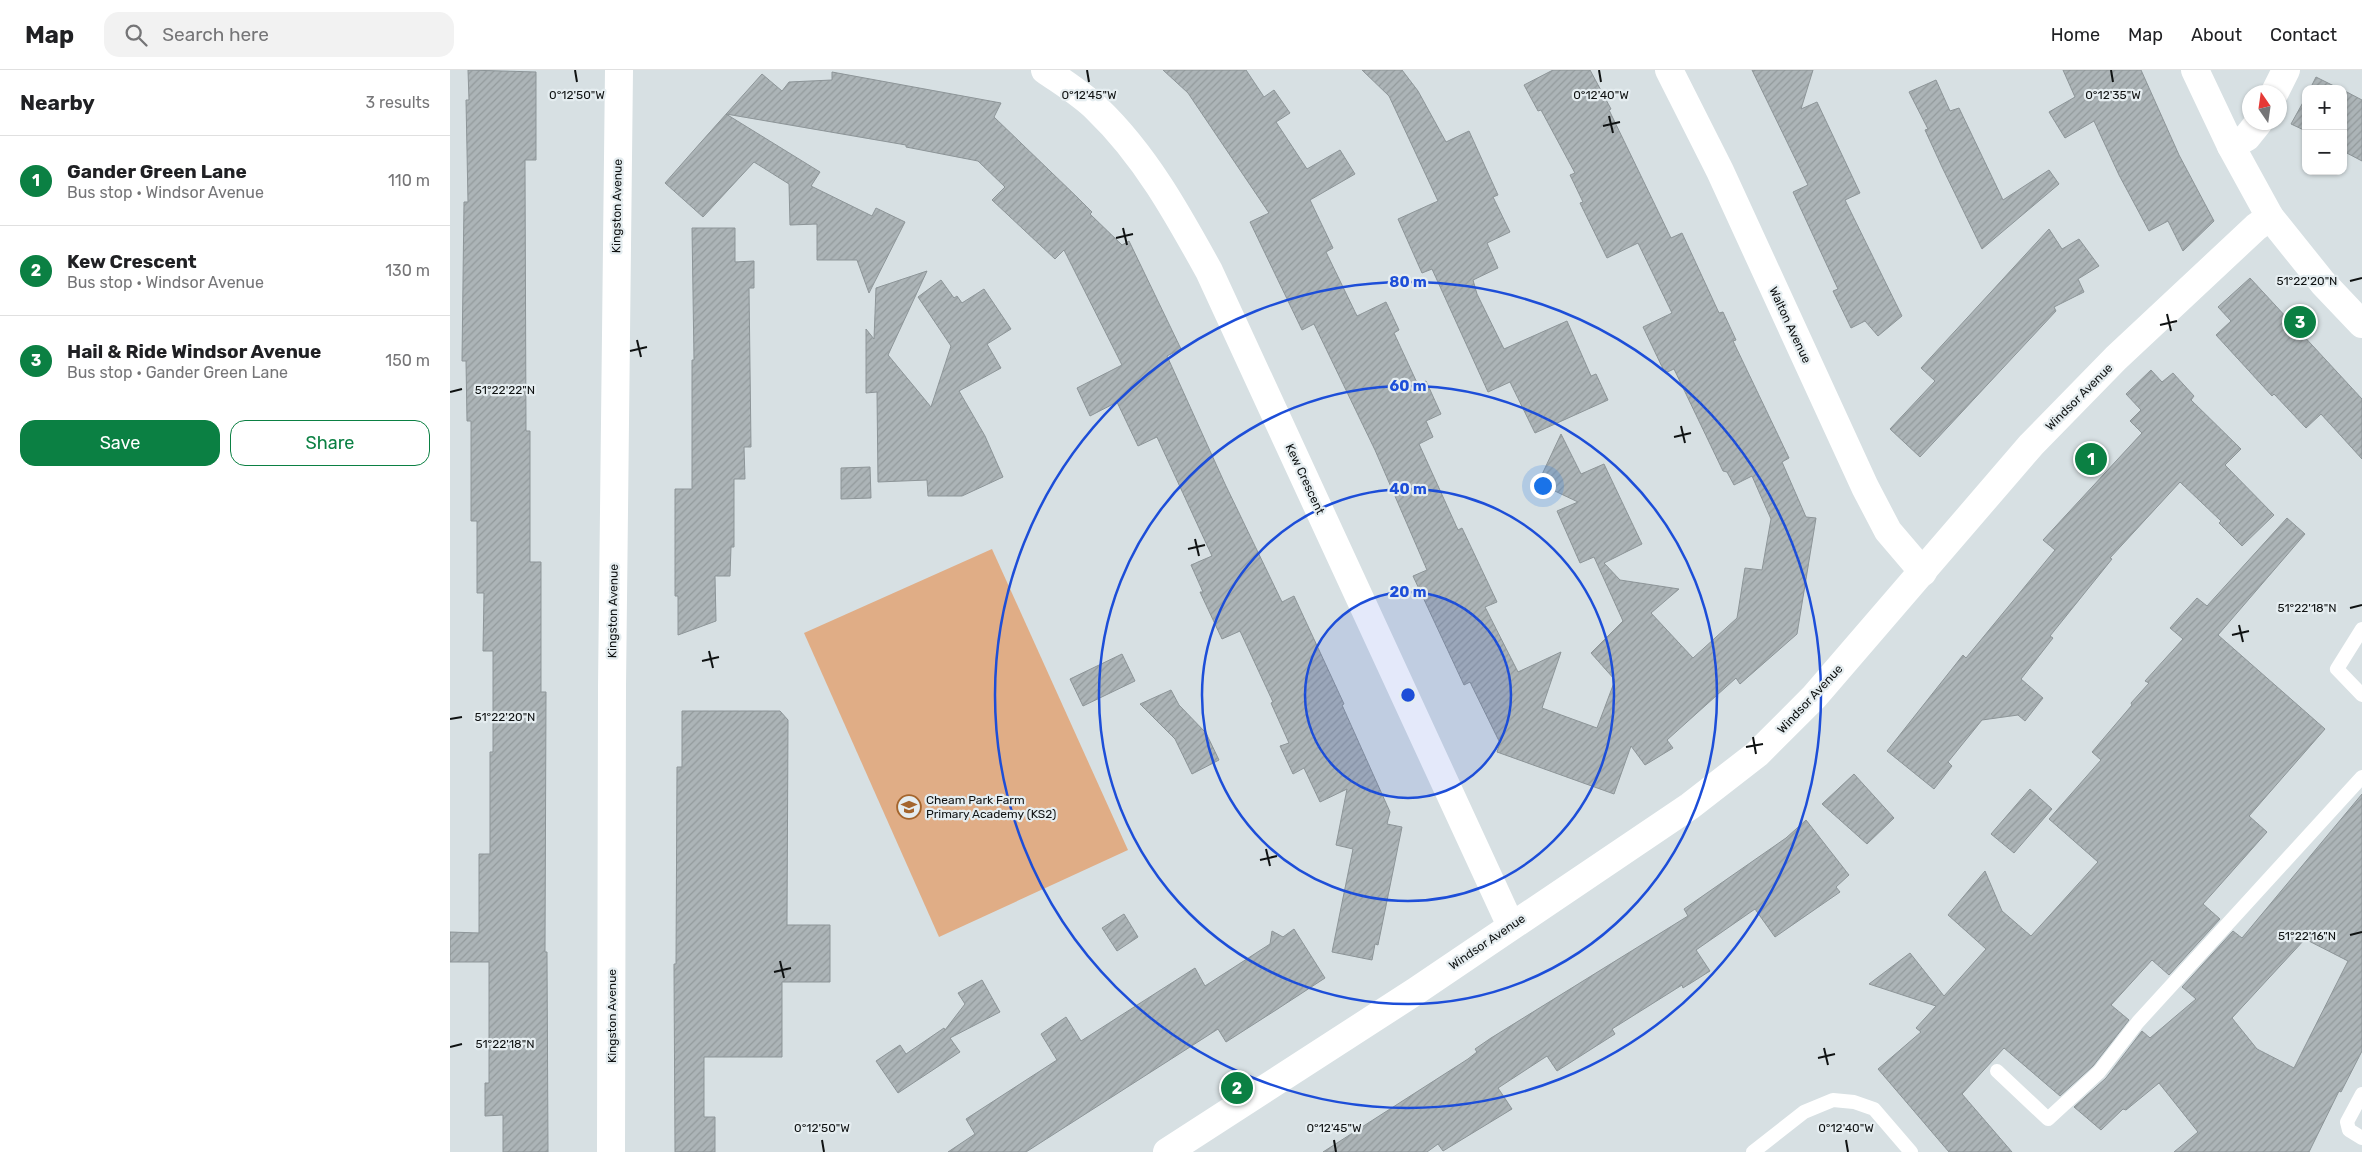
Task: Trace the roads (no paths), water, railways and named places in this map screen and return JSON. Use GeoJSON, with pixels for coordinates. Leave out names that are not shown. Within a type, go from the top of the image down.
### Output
{"type":"FeatureCollection","features":[{"type":"Feature","properties":{"kind":"street","name":"Kingston Avenue"},"geometry":{"type":"LineString","coordinates":[[611,1152],[612,668],[618,70]]}},
{"type":"Feature","properties":{"kind":"street","name":"Kew Crescent"},"geometry":{"type":"LineString","coordinates":[[1045,70],[1096,108],[1139,156],[1175,210],[1209,271],[1511,926]]}},
{"type":"Feature","properties":{"kind":"street","name":"Walton Avenue"},"geometry":{"type":"LineString","coordinates":[[1669,70],[1720,171],[1865,487],[1888,531],[1923,572]]}},
{"type":"Feature","properties":{"kind":"street"},"geometry":{"type":"LineString","coordinates":[[2195,70],[2231,146],[2270,217],[2324,283],[2362,324]]}},
{"type":"Feature","properties":{"kind":"street"},"geometry":{"type":"LineString","coordinates":[[2278,85],[2286,70]]}},
{"type":"Feature","properties":{"kind":"street"},"geometry":{"type":"LineString","coordinates":[[2231,146],[2247,138],[2253,130]]}},
{"type":"Feature","properties":{"kind":"street","name":"Windsor Avenue"},"geometry":{"type":"LineString","coordinates":[[1167,1152],[1416,991],[1690,806],[1757,754],[1814,697],[2031,445],[2116,358],[2256,227],[2270,217]]}},
{"type":"Feature","properties":{"kind":"lane"},"geometry":{"type":"LineString","coordinates":[[2362,629],[2336,669],[2362,695]]}},
{"type":"Feature","properties":{"kind":"lane"},"geometry":{"type":"LineString","coordinates":[[1997,1071],[2048,1119],[2099,1072],[2138,1022],[2362,777]]}},
{"type":"Feature","properties":{"kind":"lane"},"geometry":{"type":"LineString","coordinates":[[2362,1094],[2347,1122],[2349,1130],[2362,1138]]}},
{"type":"Feature","properties":{"kind":"lane"},"geometry":{"type":"LineString","coordinates":[[1753,1152],[1804,1112],[1833,1100],[1854,1102],[1874,1109],[1911,1152]]}},
{"type":"Feature","properties":{"kind":"place","name":"Hail & Ride Windsor Avenue"},"geometry":{"type":"Point","coordinates":[2300,322]}},
{"type":"Feature","properties":{"kind":"place","name":"Gander Green Lane"},"geometry":{"type":"Point","coordinates":[2091,459]}},
{"type":"Feature","properties":{"kind":"place","name":"Cheam Park Farm Primary Academy (KS2)"},"geometry":{"type":"Point","coordinates":[909,807]}},
{"type":"Feature","properties":{"kind":"place","name":"Kew Crescent"},"geometry":{"type":"Point","coordinates":[1237,1088]}}]}
